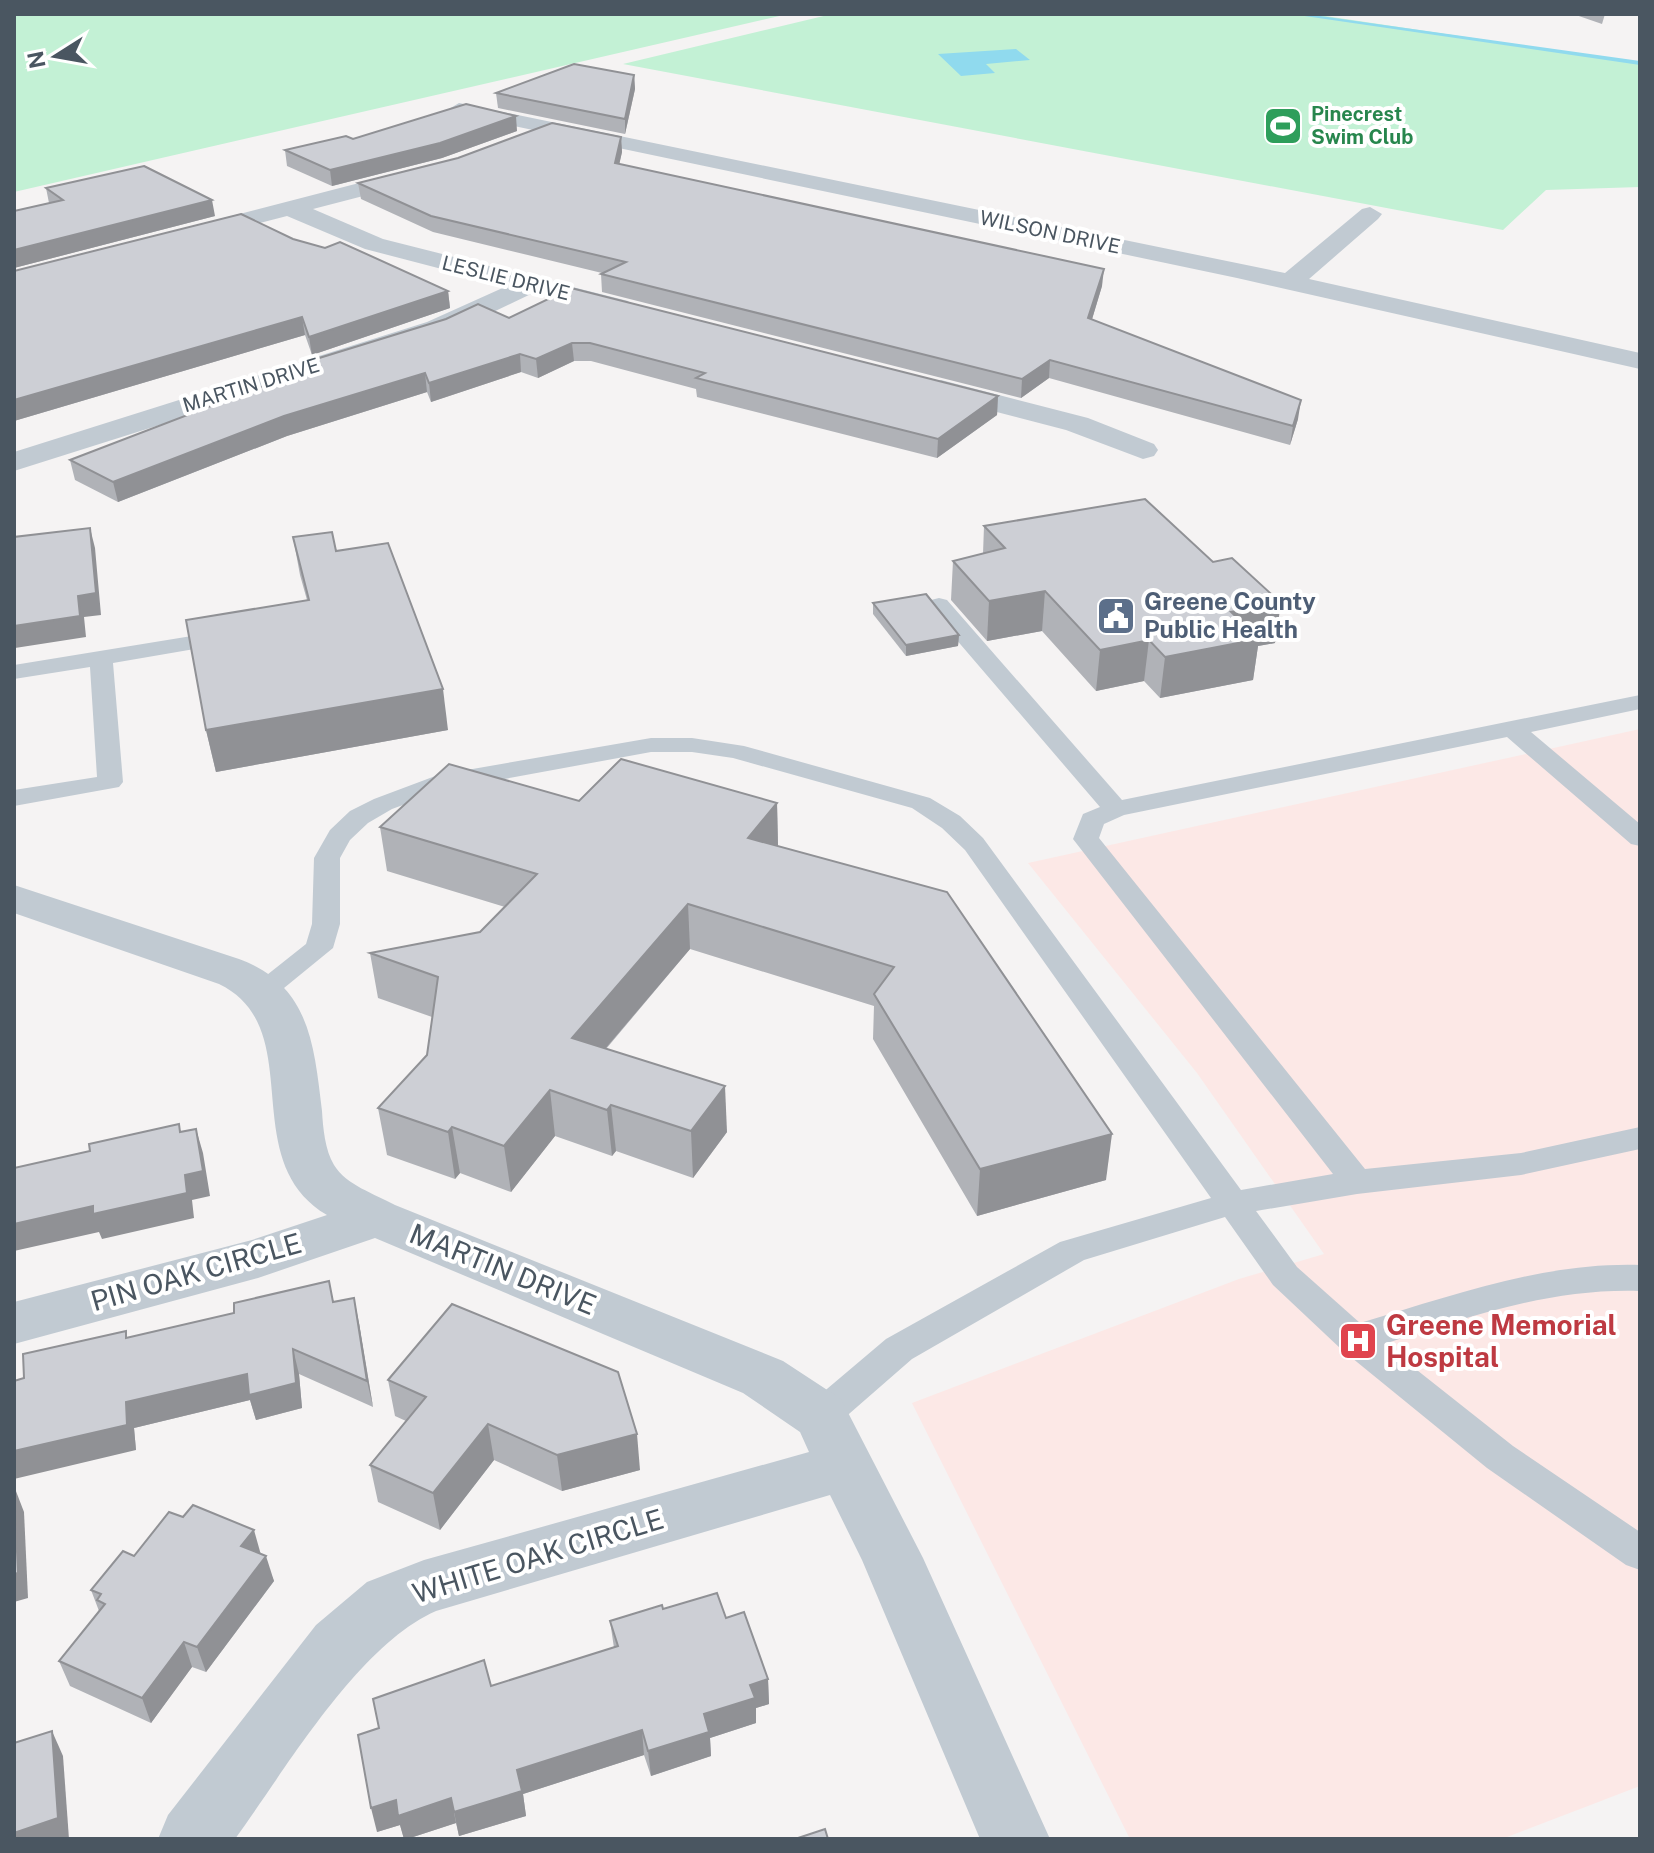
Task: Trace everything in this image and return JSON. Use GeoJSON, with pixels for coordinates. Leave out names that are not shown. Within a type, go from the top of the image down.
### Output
{"type":"FeatureCollection","features":[{"type":"Feature","properties":{"kind":"street","name":"WILSON DRIVE"},"geometry":{"type":"LineString","coordinates":[[459,109],[1290,282],[1640,361]]}},
{"type":"Feature","properties":{"kind":"street"},"geometry":{"type":"LineString","coordinates":[[507,147],[552,128]]}},
{"type":"Feature","properties":{"kind":"street"},"geometry":{"type":"LineString","coordinates":[[167,239],[439,169]]}},
{"type":"Feature","properties":{"kind":"street","name":"LESLIE DRIVE"},"geometry":{"type":"LineString","coordinates":[[289,208],[374,244],[637,312]]}},
{"type":"Feature","properties":{"kind":"street"},"geometry":{"type":"LineString","coordinates":[[1290,282],[1370,214]]}},
{"type":"Feature","properties":{"kind":"street","name":"MARTIN DRIVE"},"geometry":{"type":"LineString","coordinates":[[14,462],[437,328],[530,284]]}},
{"type":"Feature","properties":{"kind":"street"},"geometry":{"type":"LineString","coordinates":[[913,382],[1077,424],[1143,450]]}},
{"type":"Feature","properties":{"kind":"street"},"geometry":{"type":"LineString","coordinates":[[14,898],[220,970],[263,990]]}},
{"type":"Feature","properties":{"kind":"street","name":"MARTIN DRIVE"},"geometry":{"type":"LineString","coordinates":[[263,990],[274,1004],[289,1040],[306,1161],[316,1180],[337,1197],[377,1218],[763,1377],[833,1441],[892,1558],[1015,1839]]}},
{"type":"Feature","properties":{"kind":"street","name":"PIN OAK CIRCLE"},"geometry":{"type":"LineString","coordinates":[[14,1323],[258,1258],[377,1218]]}},
{"type":"Feature","properties":{"kind":"street","name":"WHITE OAK CIRCLE"},"geometry":{"type":"LineString","coordinates":[[193,1839],[339,1645],[389,1602],[833,1441]]}},
{"type":"Feature","properties":{"kind":"lane"},"geometry":{"type":"LineString","coordinates":[[939,605],[1116,809]]}},
{"type":"Feature","properties":{"kind":"lane"},"geometry":{"type":"LineString","coordinates":[[14,672],[204,641]]}},
{"type":"Feature","properties":{"kind":"lane"},"geometry":{"type":"LineString","coordinates":[[14,798],[110,782],[101,658]]}},
{"type":"Feature","properties":{"kind":"lane"},"geometry":{"type":"LineString","coordinates":[[1357,1182],[1086,839],[1092,820],[1116,809],[1640,702]]}},
{"type":"Feature","properties":{"kind":"lane"},"geometry":{"type":"LineString","coordinates":[[1514,730],[1640,838]]}},
{"type":"Feature","properties":{"kind":"lane"},"geometry":{"type":"LineString","coordinates":[[263,990],[319,948],[326,924],[327,858],[339,836],[359,817],[383,804],[438,783],[651,745],[692,745],[735,751],[921,803],[951,822],[974,844],[1230,1204],[1285,1276],[1354,1339],[1500,1457],[1640,1553]]}},
{"type":"Feature","properties":{"kind":"lane"},"geometry":{"type":"LineString","coordinates":[[833,1441],[899,1349],[1072,1251],[1230,1204],[1357,1182],[1521,1164],[1640,1138]]}},
{"type":"Feature","properties":{"kind":"lane"},"geometry":{"type":"LineString","coordinates":[[1354,1339],[1528,1290],[1605,1274],[1640,1278]]}},
{"type":"Feature","properties":{"kind":"shaded area","name":"Greene Memorial Hospital"},"geometry":{"type":"Polygon","coordinates":[[[1640,729],[1640,1786],[1502,1839],[1130,1839],[912,1403],[1239,1279],[1324,1254],[1197,1073],[1028,863],[1640,729]]]}},
{"type":"Feature","properties":{"kind":"green space"},"geometry":{"type":"Polygon","coordinates":[[[14,14],[788,14],[14,192],[14,14]]]}},
{"type":"Feature","properties":{"kind":"green space","name":"Pinecrest Swim Club"},"geometry":{"type":"Polygon","coordinates":[[[832,14],[1312,14],[1640,63],[1640,187],[1546,190],[1503,230],[623,64],[832,14]]]}},
{"type":"Feature","properties":{"kind":"water"},"geometry":{"type":"Polygon","coordinates":[[[1016,49],[1030,60],[986,64],[995,73],[961,76],[938,54],[1016,49]]]}},
{"type":"Feature","properties":{"kind":"building"},"geometry":{"type":"Polygon","coordinates":[[[574,64],[634,75],[625,119],[496,93],[574,64]]]}},
{"type":"Feature","properties":{"kind":"building"},"geometry":{"type":"Polygon","coordinates":[[[466,104],[516,116],[440,143],[330,170],[285,150],[346,136],[353,139],[466,104]]]}},
{"type":"Feature","properties":{"kind":"building"},"geometry":{"type":"Polygon","coordinates":[[[552,123],[621,137],[615,163],[1104,269],[1088,318],[1301,400],[1293,426],[1050,360],[1022,379],[601,274],[626,262],[431,216],[358,183],[458,158],[552,123]]]}},
{"type":"Feature","properties":{"kind":"building"},"geometry":{"type":"Polygon","coordinates":[[[144,166],[212,200],[14,250],[14,211],[63,200],[46,188],[144,166]]]}},
{"type":"Feature","properties":{"kind":"building"},"geometry":{"type":"Polygon","coordinates":[[[241,214],[293,239],[325,248],[340,242],[448,291],[309,337],[302,317],[14,400],[14,271],[241,214]]]}},
{"type":"Feature","properties":{"kind":"building"},"geometry":{"type":"Polygon","coordinates":[[[571,288],[998,396],[938,439],[696,378],[705,373],[590,343],[572,343],[536,359],[520,354],[429,383],[425,373],[284,416],[113,482],[70,460],[318,365],[316,359],[446,319],[478,304],[509,318],[571,288]]]}},
{"type":"Feature","properties":{"kind":"building"},"geometry":{"type":"Polygon","coordinates":[[[1145,499],[1213,562],[1232,558],[1281,603],[1231,612],[1259,639],[1165,657],[1149,640],[1100,650],[1045,591],[989,601],[953,561],[1005,548],[984,526],[1145,499]]]}},
{"type":"Feature","properties":{"kind":"building"},"geometry":{"type":"Polygon","coordinates":[[[90,528],[96,593],[78,596],[80,616],[14,626],[14,537],[90,528]]]}},
{"type":"Feature","properties":{"kind":"building"},"geometry":{"type":"Polygon","coordinates":[[[332,532],[336,551],[388,543],[443,689],[206,730],[186,620],[309,600],[293,537],[332,532]]]}},
{"type":"Feature","properties":{"kind":"building"},"geometry":{"type":"Polygon","coordinates":[[[926,594],[959,635],[906,645],[873,603],[926,594]]]}},
{"type":"Feature","properties":{"kind":"building"},"geometry":{"type":"Polygon","coordinates":[[[621,759],[777,803],[748,838],[947,892],[1112,1134],[980,1169],[874,994],[894,967],[688,904],[572,1038],[725,1086],[691,1131],[611,1105],[607,1110],[550,1090],[504,1146],[452,1127],[448,1132],[378,1108],[427,1055],[438,977],[370,953],[480,932],[537,874],[380,827],[449,764],[579,801],[621,759]]]}},
{"type":"Feature","properties":{"kind":"building"},"geometry":{"type":"Polygon","coordinates":[[[179,1124],[180,1132],[196,1129],[203,1171],[185,1175],[187,1193],[93,1214],[93,1206],[14,1224],[14,1168],[90,1151],[89,1144],[179,1124]]]}},
{"type":"Feature","properties":{"kind":"building"},"geometry":{"type":"Polygon","coordinates":[[[329,1281],[333,1302],[354,1298],[367,1381],[293,1349],[296,1383],[249,1395],[247,1374],[126,1402],[127,1425],[14,1451],[14,1381],[24,1378],[23,1354],[126,1331],[126,1338],[234,1313],[234,1303],[329,1281]]]}},
{"type":"Feature","properties":{"kind":"building"},"geometry":{"type":"Polygon","coordinates":[[[452,1304],[618,1372],[637,1434],[557,1455],[488,1424],[433,1493],[370,1465],[426,1397],[388,1380],[452,1304]]]}},
{"type":"Feature","properties":{"kind":"building"},"geometry":{"type":"Polygon","coordinates":[[[14,1487],[18,1573],[14,1574],[14,1487]]]}},
{"type":"Feature","properties":{"kind":"building"},"geometry":{"type":"Polygon","coordinates":[[[193,1505],[254,1530],[241,1546],[266,1556],[197,1647],[184,1642],[142,1698],[59,1661],[105,1604],[97,1600],[101,1594],[91,1590],[123,1551],[134,1556],[169,1512],[183,1517],[193,1505]]]}},
{"type":"Feature","properties":{"kind":"building"},"geometry":{"type":"Polygon","coordinates":[[[717,1593],[726,1618],[744,1612],[768,1679],[750,1685],[755,1698],[704,1714],[709,1732],[648,1751],[642,1730],[517,1770],[522,1791],[454,1812],[451,1798],[398,1816],[396,1800],[371,1808],[358,1735],[379,1728],[373,1699],[484,1660],[491,1686],[618,1646],[610,1621],[717,1593]]]}},
{"type":"Feature","properties":{"kind":"building"},"geometry":{"type":"Polygon","coordinates":[[[52,1731],[58,1818],[14,1833],[14,1743],[52,1731]]]}},
{"type":"Feature","properties":{"kind":"building"},"geometry":{"type":"Polygon","coordinates":[[[825,1829],[828,1839],[795,1839],[825,1829]]]}},
{"type":"Feature","properties":{"kind":"waterway"},"geometry":{"type":"LineString","coordinates":[[1294,14],[1640,63]]}},
{"type":"Feature","properties":{"kind":"place","name":"Pinecrest Swim Club"},"geometry":{"type":"Point","coordinates":[1283,126]}},
{"type":"Feature","properties":{"kind":"place","name":"Greene County Public Health"},"geometry":{"type":"Point","coordinates":[1116,616]}},
{"type":"Feature","properties":{"kind":"place","name":"Greene Memorial Hospital"},"geometry":{"type":"Point","coordinates":[1358,1341]}}]}
